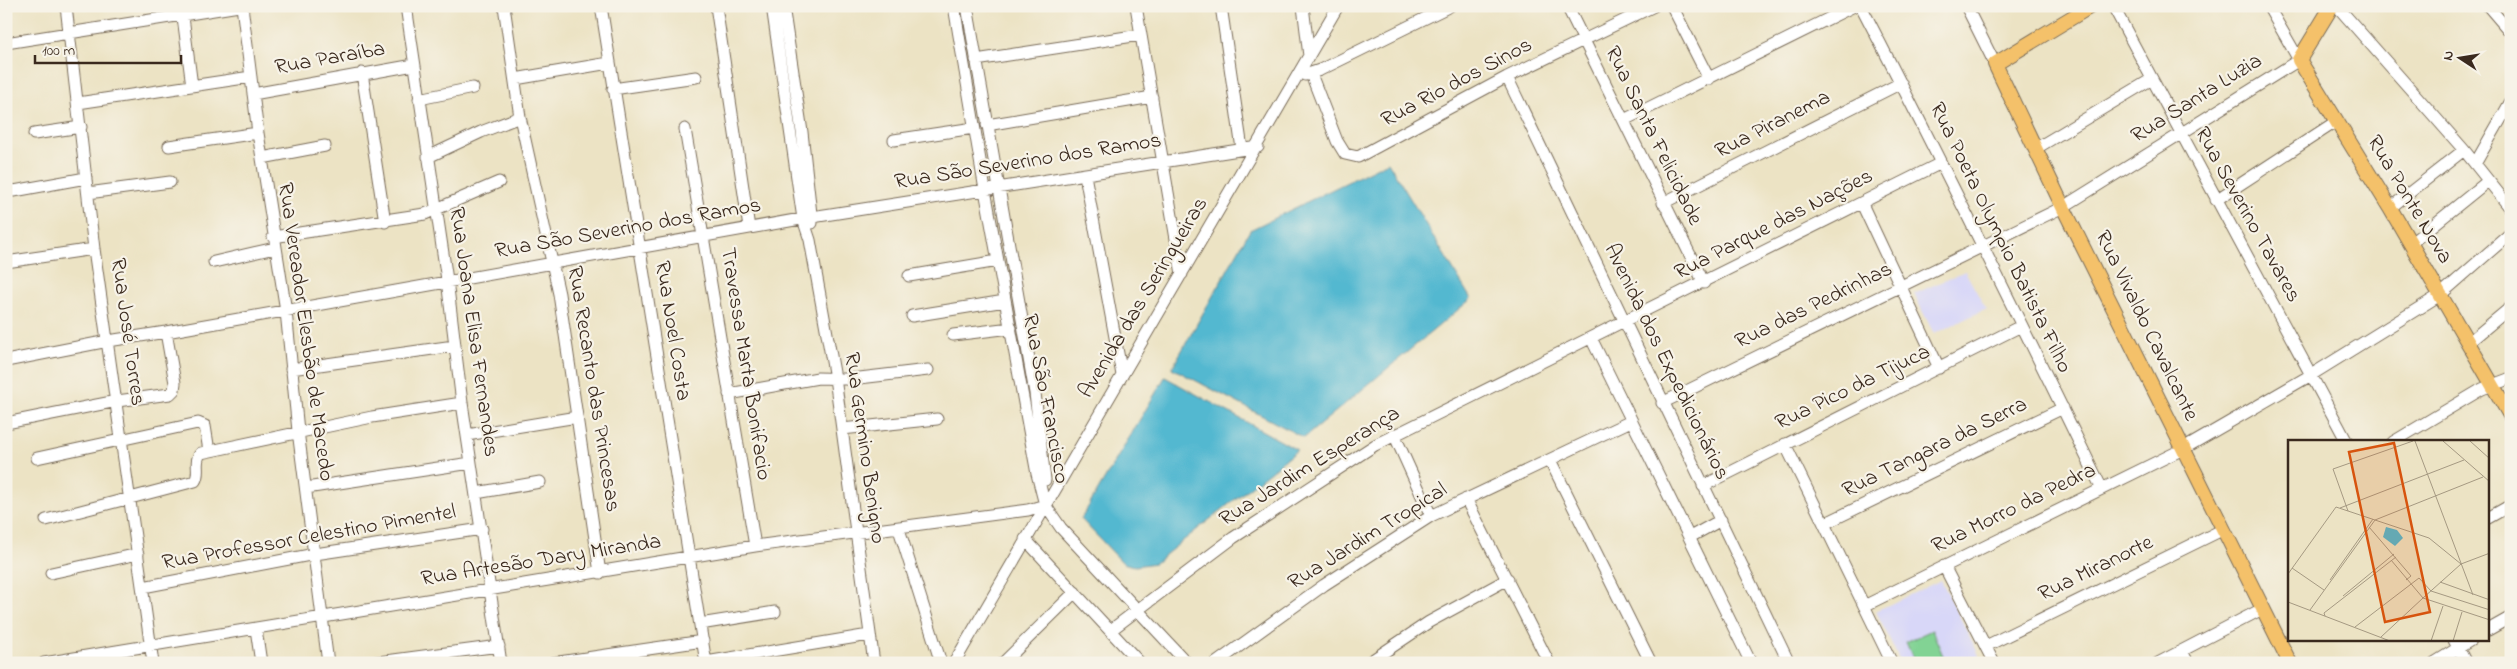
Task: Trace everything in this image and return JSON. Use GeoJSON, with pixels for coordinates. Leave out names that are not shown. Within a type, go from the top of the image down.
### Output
{"type":"FeatureCollection","features":[{"type":"Feature","properties":{"kind":"main road"},"geometry":{"type":"LineString","coordinates":[[1995,64],[2091,6]]}},
{"type":"Feature","properties":{"kind":"main road","name":"Rua Santa Luzia"},"geometry":{"type":"LineString","coordinates":[[2299,60],[2332,6]]}},
{"type":"Feature","properties":{"kind":"main road","name":"Rua Ponte Nova"},"geometry":{"type":"LineString","coordinates":[[2299,60],[2390,208],[2511,417]]}},
{"type":"Feature","properties":{"kind":"main road","name":"Rua Vivaldo Cavalcante"},"geometry":{"type":"LineString","coordinates":[[1995,64],[2063,207],[2290,663]]}},
{"type":"Feature","properties":{"kind":"street","name":"Rua José Torres"},"geometry":{"type":"LineString","coordinates":[[66,6],[94,249],[153,663]]}},
{"type":"Feature","properties":{"kind":"street"},"geometry":{"type":"LineString","coordinates":[[6,43],[184,17],[241,6]]}},
{"type":"Feature","properties":{"kind":"street","name":"Rua Vereador Elesbão de Macedo"},"geometry":{"type":"LineString","coordinates":[[241,6],[274,243],[286,311],[298,431],[328,663]]}},
{"type":"Feature","properties":{"kind":"street","name":"Rua Joana Elisa Fernandes"},"geometry":{"type":"LineString","coordinates":[[406,6],[501,663]]}},
{"type":"Feature","properties":{"kind":"street","name":"Rua Recanto das Princesas"},"geometry":{"type":"LineString","coordinates":[[504,6],[520,117],[554,263],[600,573]]}},
{"type":"Feature","properties":{"kind":"street","name":"Rua Noel Costa"},"geometry":{"type":"LineString","coordinates":[[601,6],[638,248],[706,663]]}},
{"type":"Feature","properties":{"kind":"street"},"geometry":{"type":"LineString","coordinates":[[716,6],[749,228]]}},
{"type":"Feature","properties":{"kind":"street","name":"Rua Germino Benigno"},"geometry":{"type":"LineString","coordinates":[[772,6],[808,218]]}},
{"type":"Feature","properties":{"kind":"street","name":"Rua Germino Benigno"},"geometry":{"type":"LineString","coordinates":[[783,6],[810,240],[835,378],[874,663]]}},
{"type":"Feature","properties":{"kind":"street","name":"Rua São Francisco"},"geometry":{"type":"LineString","coordinates":[[954,6],[1005,301],[1037,474],[1045,504]]}},
{"type":"Feature","properties":{"kind":"street","name":"Rua São Francisco"},"geometry":{"type":"LineString","coordinates":[[967,6],[1034,393],[1044,473],[1045,504]]}},
{"type":"Feature","properties":{"kind":"street"},"geometry":{"type":"LineString","coordinates":[[1221,6],[1242,148]]}},
{"type":"Feature","properties":{"kind":"street"},"geometry":{"type":"LineString","coordinates":[[1303,6],[1309,56]]}},
{"type":"Feature","properties":{"kind":"street","name":"Avenida das Seringueiras"},"geometry":{"type":"LineString","coordinates":[[954,663],[1045,504],[1182,274],[1258,147],[1305,75],[1309,56],[1338,6]]}},
{"type":"Feature","properties":{"kind":"street"},"geometry":{"type":"LineString","coordinates":[[1305,75],[1450,6]]}},
{"type":"Feature","properties":{"kind":"street","name":"Rua Santa Felicidade"},"geometry":{"type":"LineString","coordinates":[[1567,6],[1704,283]]}},
{"type":"Feature","properties":{"kind":"street","name":"Rua Rio dos Sinos"},"geometry":{"type":"LineString","coordinates":[[1305,75],[1337,142],[1348,156],[1358,157],[1507,77],[1654,6]]}},
{"type":"Feature","properties":{"kind":"street"},"geometry":{"type":"LineString","coordinates":[[1672,6],[1709,79]]}},
{"type":"Feature","properties":{"kind":"street"},"geometry":{"type":"LineString","coordinates":[[1624,120],[1854,6]]}},
{"type":"Feature","properties":{"kind":"street","name":"Rua Poeta Olympio Batista Filho"},"geometry":{"type":"LineString","coordinates":[[1861,6],[1984,246],[2021,326],[2102,489]]}},
{"type":"Feature","properties":{"kind":"street","name":"Rua Vivaldo Cavalcante"},"geometry":{"type":"LineString","coordinates":[[1966,6],[1995,64]]}},
{"type":"Feature","properties":{"kind":"street","name":"Rua Severino Tavares"},"geometry":{"type":"LineString","coordinates":[[2113,6],[2180,135],[2346,440]]}},
{"type":"Feature","properties":{"kind":"street","name":"Rua Ponte Nova"},"geometry":{"type":"LineString","coordinates":[[2268,6],[2299,60]]}},
{"type":"Feature","properties":{"kind":"street"},"geometry":{"type":"LineString","coordinates":[[2337,6],[2464,150],[2511,209]]}},
{"type":"Feature","properties":{"kind":"street"},"geometry":{"type":"LineString","coordinates":[[2488,6],[2511,33]]}},
{"type":"Feature","properties":{"kind":"street"},"geometry":{"type":"LineString","coordinates":[[1139,7],[1140,34],[1182,274]]}},
{"type":"Feature","properties":{"kind":"street"},"geometry":{"type":"LineString","coordinates":[[184,17],[192,86]]}},
{"type":"Feature","properties":{"kind":"street"},"geometry":{"type":"LineString","coordinates":[[976,60],[1140,34]]}},
{"type":"Feature","properties":{"kind":"street","name":"Rua Santa Luzia"},"geometry":{"type":"LineString","coordinates":[[1984,246],[2063,207],[2299,60]]}},
{"type":"Feature","properties":{"kind":"street"},"geometry":{"type":"LineString","coordinates":[[514,79],[609,63]]}},
{"type":"Feature","properties":{"kind":"street","name":"Rua Paraíba"},"geometry":{"type":"LineString","coordinates":[[253,94],[414,65]]}},
{"type":"Feature","properties":{"kind":"street"},"geometry":{"type":"LineString","coordinates":[[362,73],[385,222]]}},
{"type":"Feature","properties":{"kind":"street","name":"Rua Paraíba"},"geometry":{"type":"LineString","coordinates":[[78,103],[251,77]]}},
{"type":"Feature","properties":{"kind":"street"},"geometry":{"type":"LineString","coordinates":[[613,89],[696,77]]}},
{"type":"Feature","properties":{"kind":"street","name":"Avenida dos Expedicionários"},"geometry":{"type":"LineString","coordinates":[[1507,77],[1662,403],[1789,663]]}},
{"type":"Feature","properties":{"kind":"street"},"geometry":{"type":"LineString","coordinates":[[2035,149],[2152,79]]}},
{"type":"Feature","properties":{"kind":"street","name":"Rua Piranema"},"geometry":{"type":"LineString","coordinates":[[1664,202],[1901,83]]}},
{"type":"Feature","properties":{"kind":"street"},"geometry":{"type":"LineString","coordinates":[[419,99],[473,88]]}},
{"type":"Feature","properties":{"kind":"street"},"geometry":{"type":"LineString","coordinates":[[987,124],[1152,97]]}},
{"type":"Feature","properties":{"kind":"street"},"geometry":{"type":"LineString","coordinates":[[2475,164],[2511,101]]}},
{"type":"Feature","properties":{"kind":"street"},"geometry":{"type":"LineString","coordinates":[[428,157],[481,132],[520,117]]}},
{"type":"Feature","properties":{"kind":"street"},"geometry":{"type":"LineString","coordinates":[[2216,200],[2337,121]]}},
{"type":"Feature","properties":{"kind":"street"},"geometry":{"type":"LineString","coordinates":[[34,134],[81,127]]}},
{"type":"Feature","properties":{"kind":"street"},"geometry":{"type":"LineString","coordinates":[[894,140],[974,128]]}},
{"type":"Feature","properties":{"kind":"street","name":"Travessa Marta Bonifacio"},"geometry":{"type":"LineString","coordinates":[[685,129],[755,546]]}},
{"type":"Feature","properties":{"kind":"street"},"geometry":{"type":"LineString","coordinates":[[169,146],[258,133]]}},
{"type":"Feature","properties":{"kind":"street"},"geometry":{"type":"LineString","coordinates":[[262,158],[325,146]]}},
{"type":"Feature","properties":{"kind":"street","name":"Rua São Severino dos Ramos"},"geometry":{"type":"LineString","coordinates":[[6,361],[447,280],[749,228],[1085,175],[1242,148],[1258,147]]}},
{"type":"Feature","properties":{"kind":"street"},"geometry":{"type":"LineString","coordinates":[[2390,208],[2464,150]]}},
{"type":"Feature","properties":{"kind":"street","name":"Rua Parque das Nações"},"geometry":{"type":"LineString","coordinates":[[1624,322],[1941,163]]}},
{"type":"Feature","properties":{"kind":"street"},"geometry":{"type":"LineString","coordinates":[[1085,175],[1122,375]]}},
{"type":"Feature","properties":{"kind":"street"},"geometry":{"type":"LineString","coordinates":[[6,188],[14,191],[86,178]]}},
{"type":"Feature","properties":{"kind":"street"},"geometry":{"type":"LineString","coordinates":[[2410,244],[2488,181]]}},
{"type":"Feature","properties":{"kind":"street"},"geometry":{"type":"LineString","coordinates":[[88,193],[170,182]]}},
{"type":"Feature","properties":{"kind":"street"},"geometry":{"type":"LineString","coordinates":[[214,262],[274,243],[435,211],[499,182]]}},
{"type":"Feature","properties":{"kind":"street"},"geometry":{"type":"LineString","coordinates":[[1862,204],[1939,368]]}},
{"type":"Feature","properties":{"kind":"street","name":"Rua Morro da Pedra"},"geometry":{"type":"LineString","coordinates":[[1864,606],[2183,449],[2311,375],[2440,295],[2511,233]]}},
{"type":"Feature","properties":{"kind":"street","name":"Rua das Pedrinhas"},"geometry":{"type":"LineString","coordinates":[[1662,403],[1984,246]]}},
{"type":"Feature","properties":{"kind":"street"},"geometry":{"type":"LineString","coordinates":[[6,262],[94,249]]}},
{"type":"Feature","properties":{"kind":"street"},"geometry":{"type":"LineString","coordinates":[[909,276],[998,261]]}},
{"type":"Feature","properties":{"kind":"street"},"geometry":{"type":"LineString","coordinates":[[912,316],[1005,301]]}},
{"type":"Feature","properties":{"kind":"street"},"geometry":{"type":"LineString","coordinates":[[2468,343],[2511,307]]}},
{"type":"Feature","properties":{"kind":"street","name":"Rua Jardim Esperança"},"geometry":{"type":"LineString","coordinates":[[1111,630],[1137,609],[1304,490],[1394,434],[1624,322]]}},
{"type":"Feature","properties":{"kind":"street","name":"Rua Pico da Tijuca"},"geometry":{"type":"LineString","coordinates":[[1703,486],[2021,326]]}},
{"type":"Feature","properties":{"kind":"street"},"geometry":{"type":"LineString","coordinates":[[952,335],[1011,328]]}},
{"type":"Feature","properties":{"kind":"street"},"geometry":{"type":"LineString","coordinates":[[6,423],[117,401],[170,394],[174,390],[175,383],[166,332]]}},
{"type":"Feature","properties":{"kind":"street"},"geometry":{"type":"LineString","coordinates":[[1591,338],[1690,537],[1748,662]]}},
{"type":"Feature","properties":{"kind":"street"},"geometry":{"type":"LineString","coordinates":[[291,369],[454,346]]}},
{"type":"Feature","properties":{"kind":"street"},"geometry":{"type":"LineString","coordinates":[[729,394],[818,378],[851,379],[928,370]]}},
{"type":"Feature","properties":{"kind":"street"},"geometry":{"type":"LineString","coordinates":[[2396,440],[2482,389],[2511,378]]}},
{"type":"Feature","properties":{"kind":"street"},"geometry":{"type":"LineString","coordinates":[[203,453],[298,431],[462,403]]}},
{"type":"Feature","properties":{"kind":"street","name":"Rua Tangara da Serra"},"geometry":{"type":"LineString","coordinates":[[1824,524],[2063,408]]}},
{"type":"Feature","properties":{"kind":"street"},"geometry":{"type":"LineString","coordinates":[[467,435],[577,417]]}},
{"type":"Feature","properties":{"kind":"street"},"geometry":{"type":"LineString","coordinates":[[842,429],[937,419]]}},
{"type":"Feature","properties":{"kind":"street","name":"Rua Jardim Tropical"},"geometry":{"type":"LineString","coordinates":[[1216,663],[1324,585],[1431,516],[1631,420]]}},
{"type":"Feature","properties":{"kind":"street"},"geometry":{"type":"LineString","coordinates":[[36,458],[200,423],[205,426],[203,453],[198,476],[195,481],[46,520]]}},
{"type":"Feature","properties":{"kind":"street"},"geometry":{"type":"LineString","coordinates":[[1394,434],[1431,516]]}},
{"type":"Feature","properties":{"kind":"street"},"geometry":{"type":"LineString","coordinates":[[1785,444],[1892,663]]}},
{"type":"Feature","properties":{"kind":"street"},"geometry":{"type":"LineString","coordinates":[[1550,460],[1651,663]]}},
{"type":"Feature","properties":{"kind":"street"},"geometry":{"type":"LineString","coordinates":[[306,488],[471,463]]}},
{"type":"Feature","properties":{"kind":"street"},"geometry":{"type":"LineString","coordinates":[[476,493],[540,482]]}},
{"type":"Feature","properties":{"kind":"street"},"geometry":{"type":"LineString","coordinates":[[1466,499],[1508,579],[1547,662]]}},
{"type":"Feature","properties":{"kind":"street"},"geometry":{"type":"LineString","coordinates":[[1045,504],[1061,528],[1187,663]]}},
{"type":"Feature","properties":{"kind":"street","name":"Rua Artesão Dary Miranda"},"geometry":{"type":"LineString","coordinates":[[44,663],[87,660],[151,646],[755,546],[899,529],[1028,510],[1045,504]]}},
{"type":"Feature","properties":{"kind":"street"},"geometry":{"type":"LineString","coordinates":[[2490,517],[2511,505]]}},
{"type":"Feature","properties":{"kind":"street"},"geometry":{"type":"LineString","coordinates":[[1690,537],[1720,520]]}},
{"type":"Feature","properties":{"kind":"street","name":"Rua Professor Celestino Pimentel"},"geometry":{"type":"LineString","coordinates":[[143,587],[315,554],[482,529]]}},
{"type":"Feature","properties":{"kind":"street"},"geometry":{"type":"LineString","coordinates":[[899,529],[941,663]]}},
{"type":"Feature","properties":{"kind":"street","name":"Rua Miranorte"},"geometry":{"type":"LineString","coordinates":[[1986,646],[2224,529]]}},
{"type":"Feature","properties":{"kind":"street"},"geometry":{"type":"LineString","coordinates":[[1025,539],[1111,630],[1139,663]]}},
{"type":"Feature","properties":{"kind":"street"},"geometry":{"type":"LineString","coordinates":[[51,573],[138,554]]}},
{"type":"Feature","properties":{"kind":"street"},"geometry":{"type":"LineString","coordinates":[[1944,566],[1994,663]]}},
{"type":"Feature","properties":{"kind":"street"},"geometry":{"type":"LineString","coordinates":[[1368,663],[1429,622],[1508,579]]}},
{"type":"Feature","properties":{"kind":"street"},"geometry":{"type":"LineString","coordinates":[[1003,663],[1075,592]]}},
{"type":"Feature","properties":{"kind":"street"},"geometry":{"type":"LineString","coordinates":[[2158,663],[2264,608]]}},
{"type":"Feature","properties":{"kind":"street"},"geometry":{"type":"LineString","coordinates":[[700,624],[775,612]]}},
{"type":"Feature","properties":{"kind":"street"},"geometry":{"type":"LineString","coordinates":[[2490,629],[2511,617]]}},
{"type":"Feature","properties":{"kind":"street"},"geometry":{"type":"LineString","coordinates":[[256,630],[261,663]]}},
{"type":"Feature","properties":{"kind":"street"},"geometry":{"type":"LineString","coordinates":[[706,663],[869,635]]}},
{"type":"Feature","properties":{"kind":"street"},"geometry":{"type":"LineString","coordinates":[[552,663],[703,640]]}},
{"type":"Feature","properties":{"kind":"street"},"geometry":{"type":"LineString","coordinates":[[2434,663],[2456,644],[2466,663]]}},
{"type":"Feature","properties":{"kind":"street"},"geometry":{"type":"LineString","coordinates":[[372,663],[499,646]]}},
{"type":"Feature","properties":{"kind":"street"},"geometry":{"type":"LineString","coordinates":[[2182,651],[2188,663]]}},
{"type":"Feature","properties":{"kind":"shaded area"},"geometry":{"type":"Polygon","coordinates":[[[1965,271],[1986,309],[1934,334],[1914,294],[1965,271]]]}},
{"type":"Feature","properties":{"kind":"shaded area"},"geometry":{"type":"Polygon","coordinates":[[[1941,580],[1983,663],[1901,663],[1876,611],[1941,580]]]}},
{"type":"Feature","properties":{"kind":"green space"},"geometry":{"type":"Polygon","coordinates":[[[1932,630],[1946,663],[1915,663],[1906,642],[1932,630]]]}},
{"type":"Feature","properties":{"kind":"water"},"geometry":{"type":"Polygon","coordinates":[[[1388,162],[1471,299],[1304,438],[1172,368],[1250,230],[1388,162]]]}},
{"type":"Feature","properties":{"kind":"water"},"geometry":{"type":"Polygon","coordinates":[[[1165,377],[1297,450],[1155,563],[1135,566],[1123,563],[1081,519],[1165,377]]]}}]}
